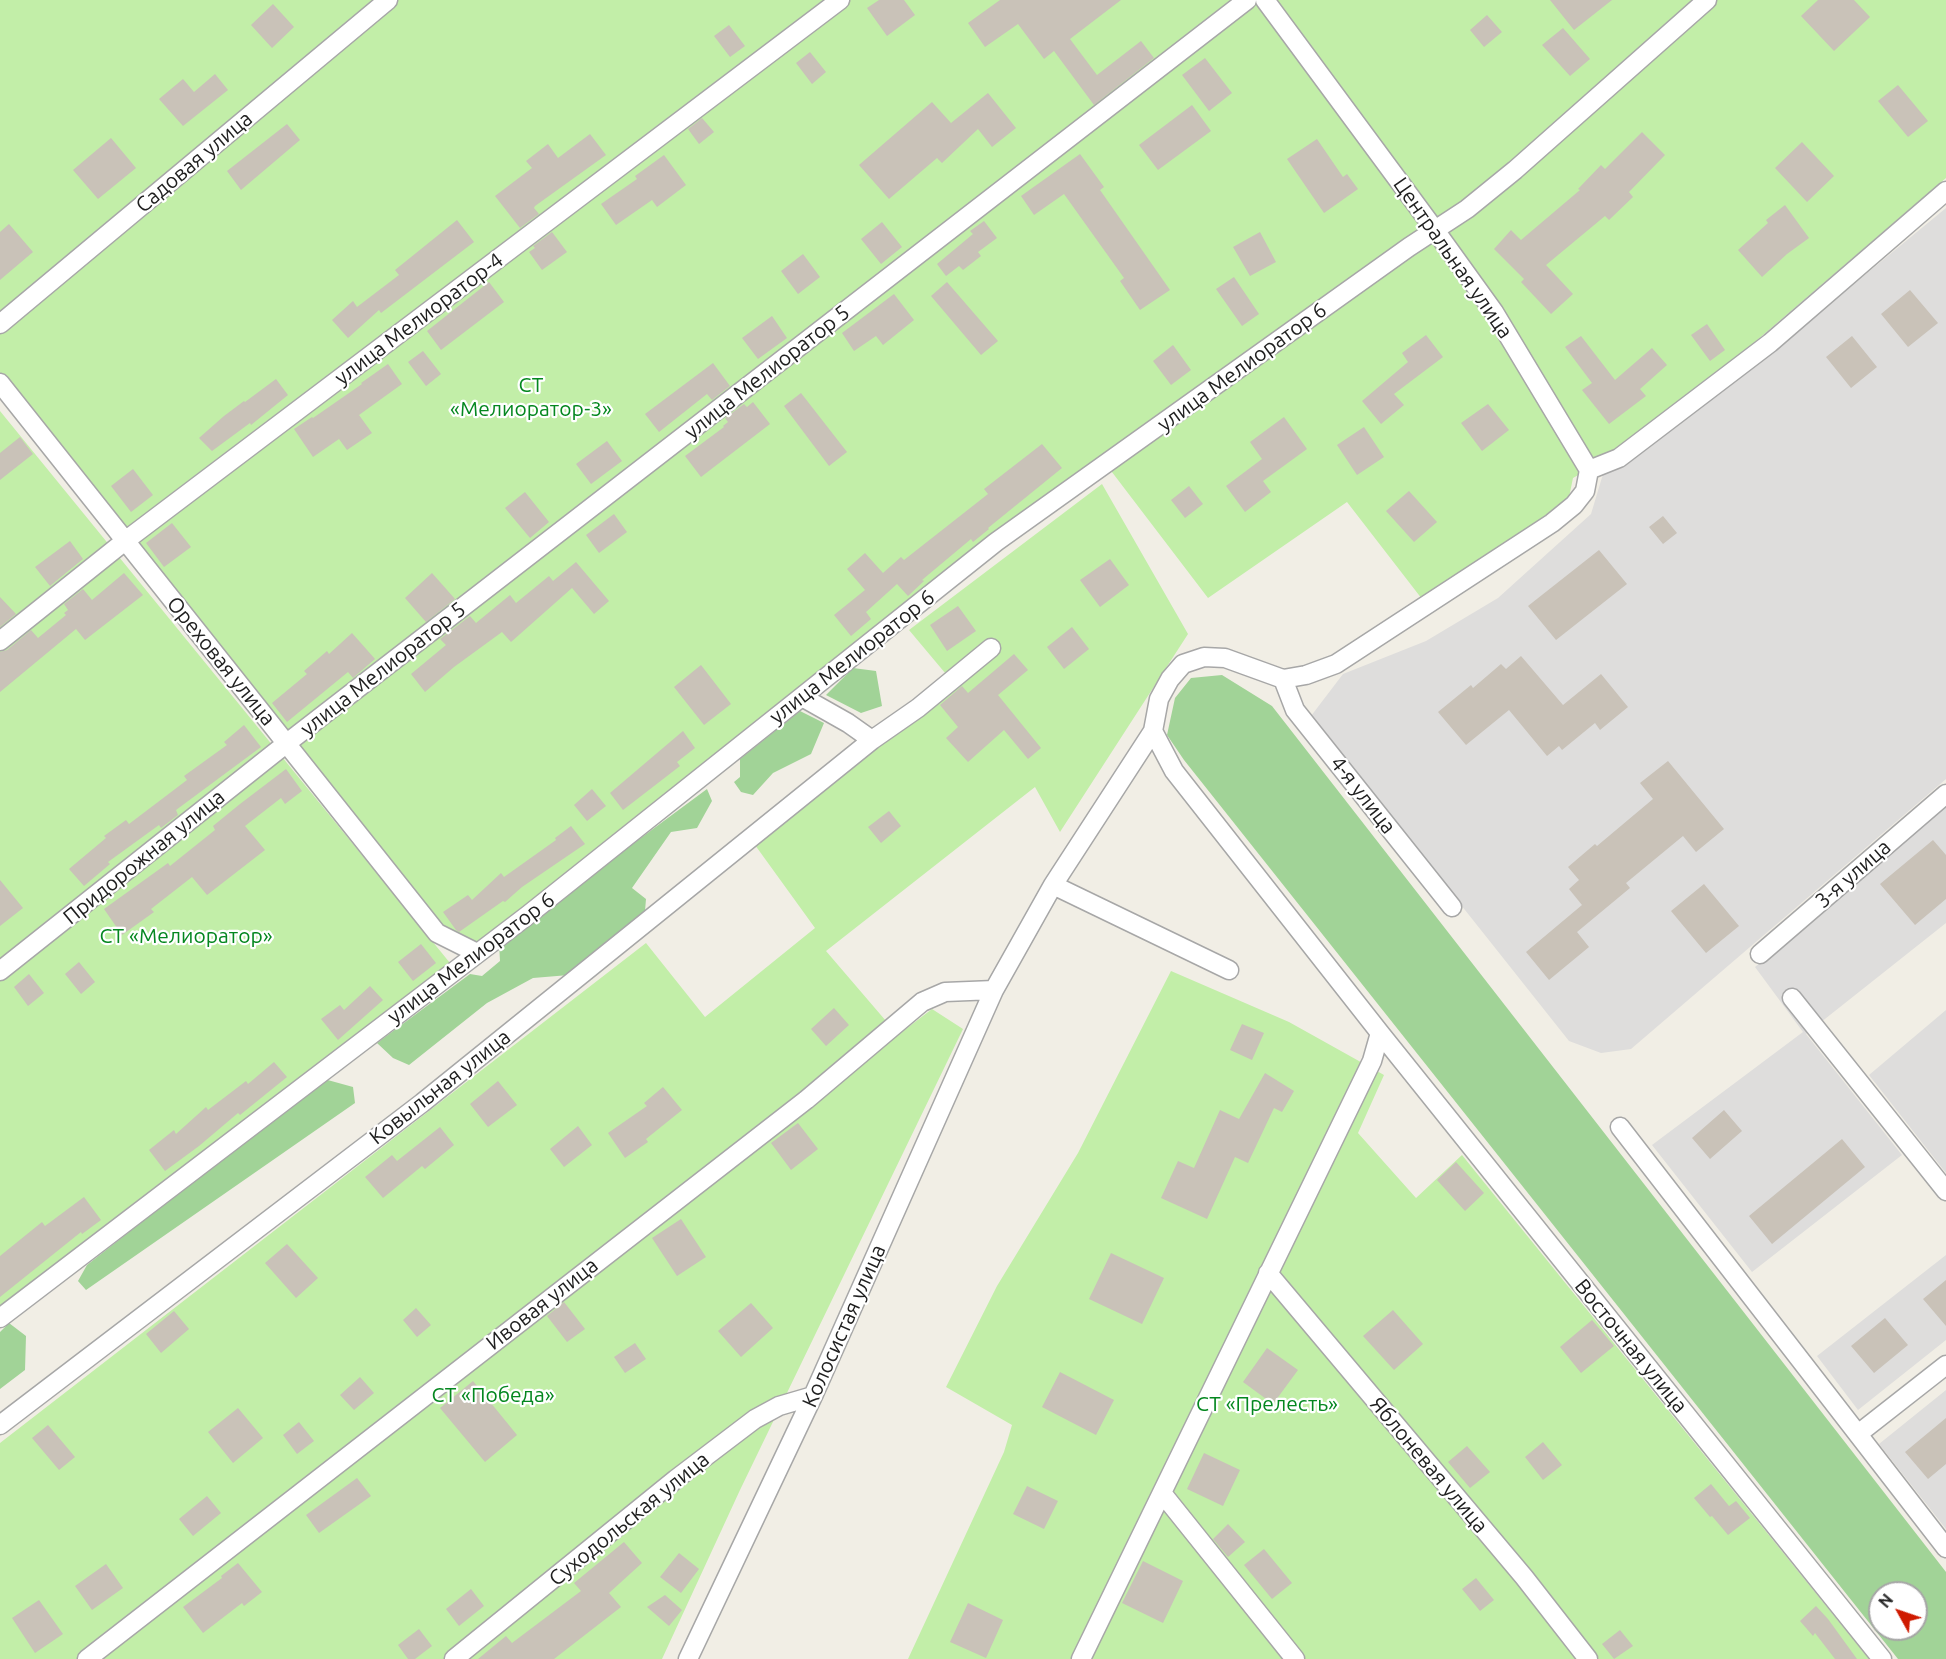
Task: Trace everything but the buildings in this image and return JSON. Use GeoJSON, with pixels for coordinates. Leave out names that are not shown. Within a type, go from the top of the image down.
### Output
{"type":"FeatureCollection","features":[{"type":"Feature","properties":{"kind":"street","name":"Садовая улица"},"geometry":{"type":"LineString","coordinates":[[0,324],[388,0]]}},
{"type":"Feature","properties":{"kind":"street","name":"улица Мелиоратор-4"},"geometry":{"type":"LineString","coordinates":[[0,641],[125,541],[840,0]]}},
{"type":"Feature","properties":{"kind":"street","name":"улица Мелиоратор 5"},"geometry":{"type":"LineString","coordinates":[[287,743],[1247,0]]}},
{"type":"Feature","properties":{"kind":"street","name":"Центральная улица"},"geometry":{"type":"LineString","coordinates":[[1265,0],[1494,312],[1589,470]]}},
{"type":"Feature","properties":{"kind":"street","name":"улица Мелиоратор 6"},"geometry":{"type":"LineString","coordinates":[[0,1318],[537,908],[996,542],[1467,210],[1707,0]]}},
{"type":"Feature","properties":{"kind":"street"},"geometry":{"type":"LineString","coordinates":[[1153,731],[1160,699],[1170,679],[1183,664],[1204,657],[1225,658],[1283,679],[1306,675],[1336,664],[1552,523],[1574,505],[1586,491],[1589,470],[1619,458],[1770,343],[1946,191]]}},
{"type":"Feature","properties":{"kind":"street","name":"Ореховая улица"},"geometry":{"type":"LineString","coordinates":[[0,383],[437,933],[477,953]]}},
{"type":"Feature","properties":{"kind":"street","name":"Ковыльная улица"},"geometry":{"type":"LineString","coordinates":[[0,1425],[422,1103],[872,740],[918,708],[992,648]]}},
{"type":"Feature","properties":{"kind":"street","name":"4-я улица"},"geometry":{"type":"LineString","coordinates":[[1283,679],[1295,710],[1452,907]]}},
{"type":"Feature","properties":{"kind":"street"},"geometry":{"type":"LineString","coordinates":[[802,697],[848,723],[872,740]]}},
{"type":"Feature","properties":{"kind":"street","name":"Колосистая улица"},"geometry":{"type":"LineString","coordinates":[[688,1659],[813,1396],[998,983],[1053,885],[1153,731]]}},
{"type":"Feature","properties":{"kind":"street","name":"Восточная улица"},"geometry":{"type":"LineString","coordinates":[[1153,731],[1174,771],[1380,1033],[1882,1659]]}},
{"type":"Feature","properties":{"kind":"street","name":"Придорожная улица"},"geometry":{"type":"LineString","coordinates":[[0,971],[287,743]]}},
{"type":"Feature","properties":{"kind":"street","name":"3-я улица"},"geometry":{"type":"LineString","coordinates":[[1760,954],[1946,794]]}},
{"type":"Feature","properties":{"kind":"street"},"geometry":{"type":"LineString","coordinates":[[1053,885],[1229,970]]}},
{"type":"Feature","properties":{"kind":"street","name":"Ивовая улица"},"geometry":{"type":"LineString","coordinates":[[87,1659],[806,1100],[922,1002],[945,992],[998,983]]}},
{"type":"Feature","properties":{"kind":"street"},"geometry":{"type":"LineString","coordinates":[[1792,998],[1946,1191]]}},
{"type":"Feature","properties":{"kind":"street"},"geometry":{"type":"LineString","coordinates":[[1081,1659],[1372,1061],[1380,1033]]}},
{"type":"Feature","properties":{"kind":"street"},"geometry":{"type":"LineString","coordinates":[[1620,1127],[1946,1548]]}},
{"type":"Feature","properties":{"kind":"street","name":"Яблоневая улица"},"geometry":{"type":"LineString","coordinates":[[1268,1273],[1524,1578],[1588,1659]]}},
{"type":"Feature","properties":{"kind":"street"},"geometry":{"type":"LineString","coordinates":[[1858,1434],[1946,1365]]}},
{"type":"Feature","properties":{"kind":"street","name":"Суходольская улица"},"geometry":{"type":"LineString","coordinates":[[454,1659],[676,1479],[755,1419],[779,1406],[813,1396]]}},
{"type":"Feature","properties":{"kind":"street"},"geometry":{"type":"LineString","coordinates":[[1162,1493],[1295,1659]]}},
{"type":"Feature","properties":{"kind":"shaded area"},"geometry":{"type":"Polygon","coordinates":[[[1946,208],[1946,779],[1631,1049],[1601,1053],[1569,1041],[1311,716],[1343,674],[1426,641],[1498,598],[1591,514],[1603,474],[1679,423],[1781,344],[1946,208]]]}},
{"type":"Feature","properties":{"kind":"shaded area"},"geometry":{"type":"Polygon","coordinates":[[[1946,805],[1946,923],[1806,1034],[1902,1155],[1752,1272],[1652,1145],[1803,1032],[1755,967],[1946,805]]]}},
{"type":"Feature","properties":{"kind":"shaded area"},"geometry":{"type":"Polygon","coordinates":[[[1946,1010],[1946,1173],[1869,1075],[1946,1010]]]}},
{"type":"Feature","properties":{"kind":"shaded area"},"geometry":{"type":"Polygon","coordinates":[[[1946,1255],[1946,1340],[1858,1410],[1817,1356],[1946,1255]]]}},
{"type":"Feature","properties":{"kind":"shaded area"},"geometry":{"type":"Polygon","coordinates":[[[1946,1390],[1946,1529],[1879,1444],[1946,1390]]]}},
{"type":"Feature","properties":{"kind":"green space","name":"СТ «Мелиоратор-3»"},"geometry":{"type":"Polygon","coordinates":[[[0,0],[1946,0],[1946,178],[1735,359],[1616,454],[1573,478],[1568,502],[1422,599],[1347,502],[1208,598],[1102,459],[464,953],[0,374],[0,0]]]}},
{"type":"Feature","properties":{"kind":"green space","name":"СТ «Мелиоратор»"},"geometry":{"type":"Polygon","coordinates":[[[0,411],[450,963],[446,971],[0,1312],[0,411]]]}},
{"type":"Feature","properties":{"kind":"green space","name":"СТ «Победа»"},"geometry":{"type":"Polygon","coordinates":[[[1102,484],[1188,634],[1060,832],[1035,787],[826,951],[898,1035],[932,1009],[963,1029],[740,1490],[662,1659],[0,1659],[0,1443],[646,943],[705,1017],[815,928],[755,845],[956,686],[909,630],[1102,484]]]}},
{"type":"Feature","properties":{"kind":"green space"},"geometry":{"type":"Polygon","coordinates":[[[853,668],[876,671],[882,706],[861,713],[826,695],[853,668]]]}},
{"type":"Feature","properties":{"kind":"green space"},"geometry":{"type":"Polygon","coordinates":[[[1222,675],[1272,706],[1946,1572],[1946,1659],[1898,1659],[1884,1641],[1928,1641],[1928,1581],[1868,1581],[1868,1621],[1184,760],[1167,735],[1175,698],[1191,678],[1222,675]]]}},
{"type":"Feature","properties":{"kind":"green space"},"geometry":{"type":"Polygon","coordinates":[[[800,711],[824,723],[811,754],[773,773],[753,795],[741,792],[734,782],[740,777],[740,759],[800,711]]]}},
{"type":"Feature","properties":{"kind":"green space"},"geometry":{"type":"Polygon","coordinates":[[[707,789],[712,801],[697,828],[671,832],[632,888],[646,899],[645,911],[569,975],[533,978],[487,1003],[409,1065],[393,1058],[377,1043],[470,974],[482,976],[500,961],[499,943],[707,789]]]}},
{"type":"Feature","properties":{"kind":"green space","name":"СТ «Прелесть»"},"geometry":{"type":"Polygon","coordinates":[[[1171,971],[1289,1022],[1384,1075],[1358,1133],[1416,1198],[1462,1155],[1869,1659],[908,1659],[1004,1452],[1012,1425],[946,1387],[997,1286],[1078,1153],[1171,971]]]}},
{"type":"Feature","properties":{"kind":"green space"},"geometry":{"type":"Polygon","coordinates":[[[324,1079],[353,1087],[355,1103],[86,1290],[78,1281],[87,1265],[324,1079]]]}},
{"type":"Feature","properties":{"kind":"green space"},"geometry":{"type":"Polygon","coordinates":[[[9,1323],[26,1336],[25,1370],[0,1389],[0,1332],[9,1323]]]}}]}
